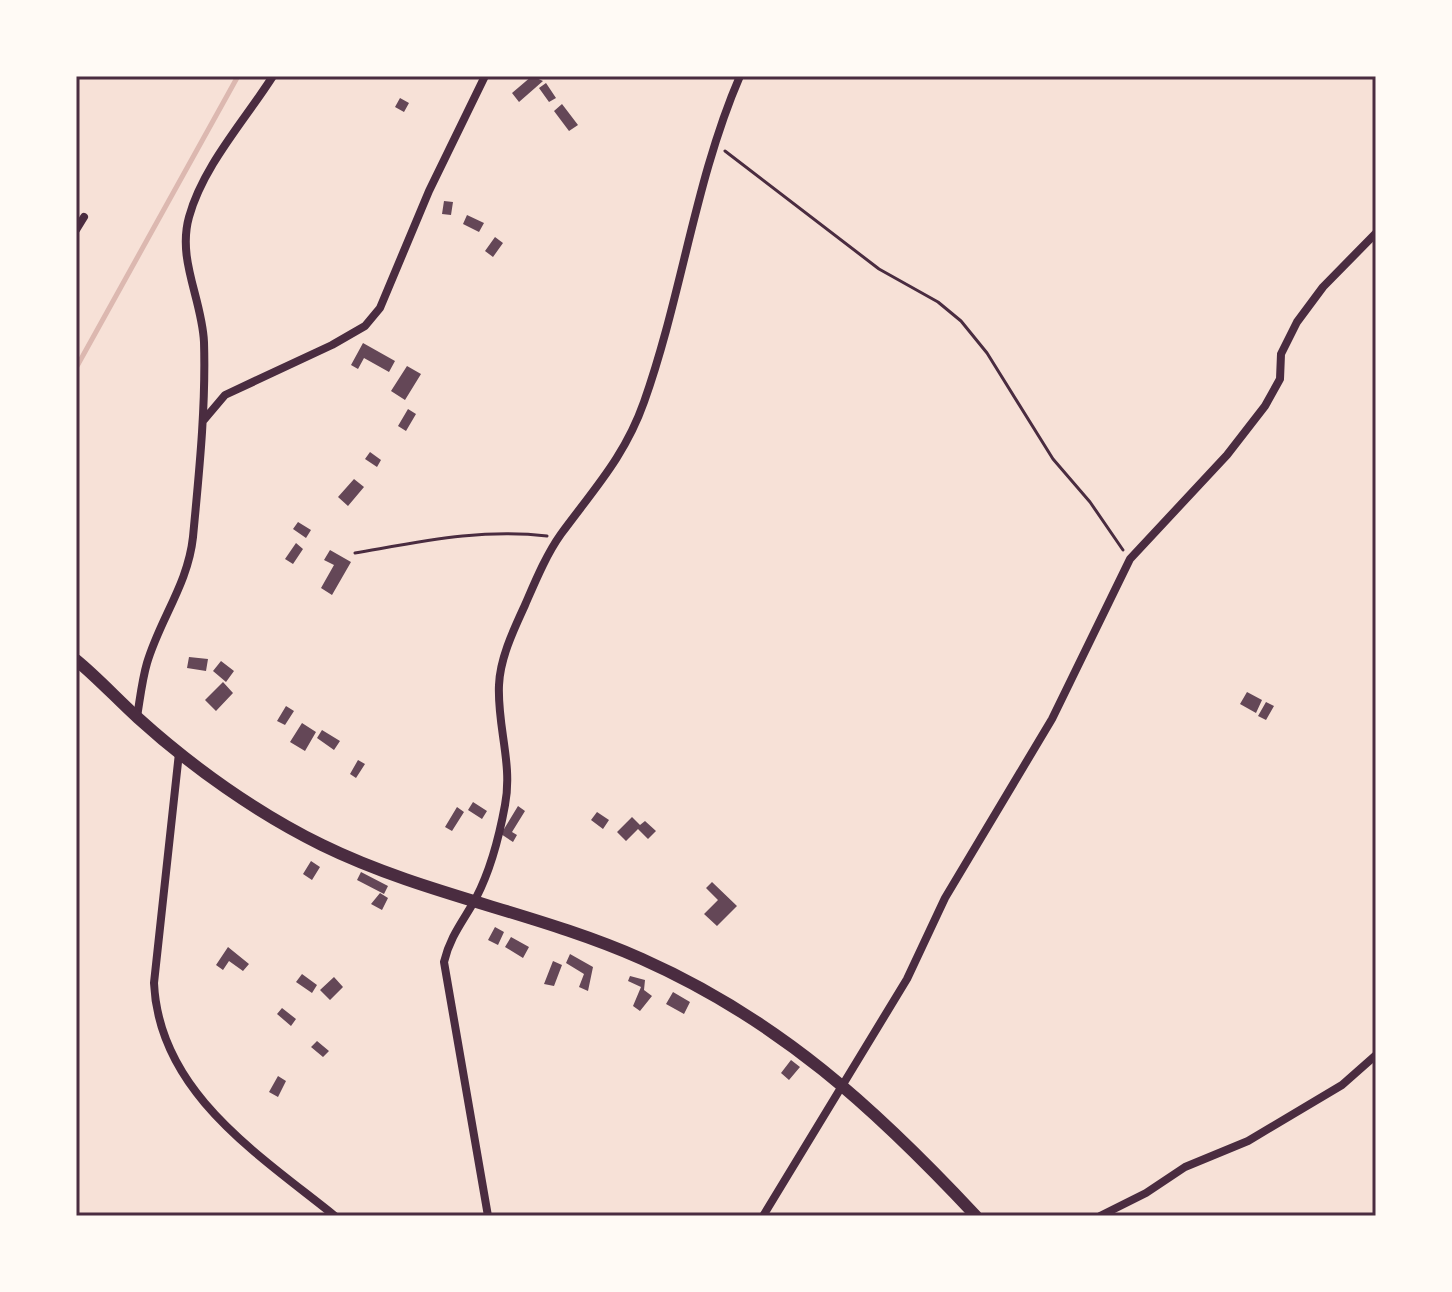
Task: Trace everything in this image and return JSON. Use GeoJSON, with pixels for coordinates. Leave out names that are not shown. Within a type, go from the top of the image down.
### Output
{"type":"FeatureCollection","features":[{"type":"Feature","properties":{"kind":"street"},"geometry":{"type":"LineString","coordinates":[[137,717],[147,662],[179,594],[192,541],[202,422],[202,319],[183,250],[189,216],[209,174],[273,76]]}},
{"type":"Feature","properties":{"kind":"street"},"geometry":{"type":"LineString","coordinates":[[202,422],[225,395],[332,345],[365,326],[380,308],[429,191],[485,76]]}},
{"type":"Feature","properties":{"kind":"street"},"geometry":{"type":"LineString","coordinates":[[488,1216],[444,962],[449,940],[475,899],[495,852],[508,786],[499,685],[502,664],[525,605],[559,537],[618,461],[644,403],[673,311],[716,145],[740,76]]}},
{"type":"Feature","properties":{"kind":"street"},"geometry":{"type":"LineString","coordinates":[[76,230],[84,217]]}},
{"type":"Feature","properties":{"kind":"street"},"geometry":{"type":"LineString","coordinates":[[763,1216],[841,1083],[907,979],[939,909],[1052,719],[1130,559],[1227,455],[1265,406],[1280,379],[1281,354],[1297,322],[1323,287],[1376,233]]}},
{"type":"Feature","properties":{"kind":"street"},"geometry":{"type":"LineString","coordinates":[[76,660],[179,753],[323,845],[408,879],[475,899],[643,959],[770,1031],[805,1053],[841,1083],[976,1216]]}},
{"type":"Feature","properties":{"kind":"street"},"geometry":{"type":"LineString","coordinates":[[179,753],[154,983],[155,1012],[165,1045],[184,1078],[231,1131],[335,1216]]}},
{"type":"Feature","properties":{"kind":"street"},"geometry":{"type":"LineString","coordinates":[[1100,1216],[1146,1193],[1185,1167],[1248,1141],[1342,1085],[1376,1055]]}},
{"type":"Feature","properties":{"kind":"path"},"geometry":{"type":"LineString","coordinates":[[716,145],[879,269],[938,302],[961,321],[987,353],[1053,459],[1090,502],[1130,559]]}},
{"type":"Feature","properties":{"kind":"path"},"geometry":{"type":"LineString","coordinates":[[355,553],[493,532],[559,537]]}},
{"type":"Feature","properties":{"kind":"building"},"geometry":{"type":"Polygon","coordinates":[[[532,76],[543,81],[519,102],[512,93],[532,76]]]}},
{"type":"Feature","properties":{"kind":"building"},"geometry":{"type":"Polygon","coordinates":[[[546,83],[556,98],[549,102],[539,88],[546,83]]]}},
{"type":"Feature","properties":{"kind":"building"},"geometry":{"type":"Polygon","coordinates":[[[400,98],[409,103],[404,112],[395,107],[400,98]]]}},
{"type":"Feature","properties":{"kind":"building"},"geometry":{"type":"Polygon","coordinates":[[[562,104],[578,125],[569,131],[554,111],[562,104]]]}},
{"type":"Feature","properties":{"kind":"building"},"geometry":{"type":"Polygon","coordinates":[[[444,201],[453,202],[451,215],[442,214],[444,201]]]}},
{"type":"Feature","properties":{"kind":"building"},"geometry":{"type":"Polygon","coordinates":[[[467,215],[484,223],[479,232],[463,224],[467,215]]]}},
{"type":"Feature","properties":{"kind":"building"},"geometry":{"type":"Polygon","coordinates":[[[495,237],[503,243],[493,257],[485,251],[495,237]]]}},
{"type":"Feature","properties":{"kind":"building"},"geometry":{"type":"Polygon","coordinates":[[[363,343],[395,361],[389,372],[364,358],[358,369],[351,365],[363,343]]]}},
{"type":"Feature","properties":{"kind":"building"},"geometry":{"type":"Polygon","coordinates":[[[407,366],[421,374],[405,400],[391,391],[407,366]]]}},
{"type":"Feature","properties":{"kind":"building"},"geometry":{"type":"Polygon","coordinates":[[[408,409],[416,414],[406,431],[398,426],[408,409]]]}},
{"type":"Feature","properties":{"kind":"building"},"geometry":{"type":"Polygon","coordinates":[[[370,452],[381,460],[377,467],[365,459],[370,452]]]}},
{"type":"Feature","properties":{"kind":"building"},"geometry":{"type":"Polygon","coordinates":[[[354,479],[364,487],[348,506],[338,497],[354,479]]]}},
{"type":"Feature","properties":{"kind":"building"},"geometry":{"type":"Polygon","coordinates":[[[298,522],[311,530],[306,538],[293,529],[298,522]]]}},
{"type":"Feature","properties":{"kind":"building"},"geometry":{"type":"Polygon","coordinates":[[[296,543],[303,549],[293,564],[285,559],[296,543]]]}},
{"type":"Feature","properties":{"kind":"building"},"geometry":{"type":"Polygon","coordinates":[[[330,550],[351,562],[332,595],[321,588],[334,565],[324,560],[330,550]]]}},
{"type":"Feature","properties":{"kind":"building"},"geometry":{"type":"Polygon","coordinates":[[[189,657],[208,659],[206,671],[187,668],[189,657]]]}},
{"type":"Feature","properties":{"kind":"building"},"geometry":{"type":"Polygon","coordinates":[[[221,661],[234,671],[226,682],[213,671],[221,661]]]}},
{"type":"Feature","properties":{"kind":"building"},"geometry":{"type":"Polygon","coordinates":[[[223,682],[233,693],[216,711],[205,700],[223,682]]]}},
{"type":"Feature","properties":{"kind":"building"},"geometry":{"type":"Polygon","coordinates":[[[1247,692],[1262,700],[1256,713],[1240,704],[1247,692]]]}},
{"type":"Feature","properties":{"kind":"building"},"geometry":{"type":"Polygon","coordinates":[[[1266,702],[1274,706],[1266,720],[1258,716],[1266,702]]]}},
{"type":"Feature","properties":{"kind":"building"},"geometry":{"type":"Polygon","coordinates":[[[286,706],[294,711],[285,725],[277,721],[286,706]]]}},
{"type":"Feature","properties":{"kind":"building"},"geometry":{"type":"Polygon","coordinates":[[[302,723],[316,732],[305,751],[290,742],[302,723]]]}},
{"type":"Feature","properties":{"kind":"building"},"geometry":{"type":"Polygon","coordinates":[[[322,730],[340,741],[334,750],[317,738],[322,730]]]}},
{"type":"Feature","properties":{"kind":"building"},"geometry":{"type":"Polygon","coordinates":[[[358,760],[365,764],[356,778],[350,774],[358,760]]]}},
{"type":"Feature","properties":{"kind":"building"},"geometry":{"type":"Polygon","coordinates":[[[473,802],[487,811],[482,819],[468,810],[473,802]]]}},
{"type":"Feature","properties":{"kind":"building"},"geometry":{"type":"Polygon","coordinates":[[[518,806],[525,811],[512,832],[517,835],[513,842],[501,834],[518,806]]]}},
{"type":"Feature","properties":{"kind":"building"},"geometry":{"type":"Polygon","coordinates":[[[457,807],[464,812],[452,831],[445,827],[457,807]]]}},
{"type":"Feature","properties":{"kind":"building"},"geometry":{"type":"Polygon","coordinates":[[[597,812],[609,820],[603,829],[591,820],[597,812]]]}},
{"type":"Feature","properties":{"kind":"building"},"geometry":{"type":"Polygon","coordinates":[[[632,817],[640,825],[645,821],[656,831],[648,839],[638,829],[626,841],[617,832],[632,817]]]}},
{"type":"Feature","properties":{"kind":"building"},"geometry":{"type":"Polygon","coordinates":[[[311,861],[320,867],[312,880],[303,874],[311,861]]]}},
{"type":"Feature","properties":{"kind":"building"},"geometry":{"type":"Polygon","coordinates":[[[361,872],[388,886],[384,894],[357,880],[361,872]]]}},
{"type":"Feature","properties":{"kind":"building"},"geometry":{"type":"Polygon","coordinates":[[[712,882],[737,906],[717,926],[704,914],[718,900],[706,888],[712,882]]]}},
{"type":"Feature","properties":{"kind":"building"},"geometry":{"type":"Polygon","coordinates":[[[380,893],[388,898],[382,910],[371,904],[380,893]]]}},
{"type":"Feature","properties":{"kind":"building"},"geometry":{"type":"Polygon","coordinates":[[[495,927],[504,932],[498,945],[488,940],[495,927]]]}},
{"type":"Feature","properties":{"kind":"building"},"geometry":{"type":"Polygon","coordinates":[[[511,937],[529,947],[523,958],[505,947],[511,937]]]}},
{"type":"Feature","properties":{"kind":"building"},"geometry":{"type":"Polygon","coordinates":[[[228,947],[249,964],[243,971],[229,961],[223,970],[216,965],[228,947]]]}},
{"type":"Feature","properties":{"kind":"building"},"geometry":{"type":"Polygon","coordinates":[[[570,954],[593,967],[588,991],[579,987],[584,974],[566,963],[570,954]]]}},
{"type":"Feature","properties":{"kind":"building"},"geometry":{"type":"Polygon","coordinates":[[[553,961],[562,965],[554,986],[544,984],[553,961]]]}},
{"type":"Feature","properties":{"kind":"building"},"geometry":{"type":"Polygon","coordinates":[[[302,974],[317,985],[312,993],[296,982],[302,974]]]}},
{"type":"Feature","properties":{"kind":"building"},"geometry":{"type":"Polygon","coordinates":[[[630,976],[645,980],[644,990],[652,996],[640,1011],[633,1006],[641,987],[628,981],[630,976]]]}},
{"type":"Feature","properties":{"kind":"building"},"geometry":{"type":"Polygon","coordinates":[[[334,977],[343,987],[330,1000],[320,990],[334,977]]]}},
{"type":"Feature","properties":{"kind":"building"},"geometry":{"type":"Polygon","coordinates":[[[673,992],[690,1002],[684,1014],[666,1004],[673,992]]]}},
{"type":"Feature","properties":{"kind":"building"},"geometry":{"type":"Polygon","coordinates":[[[282,1008],[296,1019],[291,1026],[277,1014],[282,1008]]]}},
{"type":"Feature","properties":{"kind":"building"},"geometry":{"type":"Polygon","coordinates":[[[317,1041],[329,1051],[323,1057],[311,1047],[317,1041]]]}},
{"type":"Feature","properties":{"kind":"building"},"geometry":{"type":"Polygon","coordinates":[[[791,1060],[800,1067],[789,1080],[781,1073],[791,1060]]]}},
{"type":"Feature","properties":{"kind":"building"},"geometry":{"type":"Polygon","coordinates":[[[278,1076],[286,1081],[278,1097],[269,1092],[278,1076]]]}},
{"type":"Feature","properties":{"kind":"waterway"},"geometry":{"type":"LineString","coordinates":[[76,368],[238,76]]}}]}
